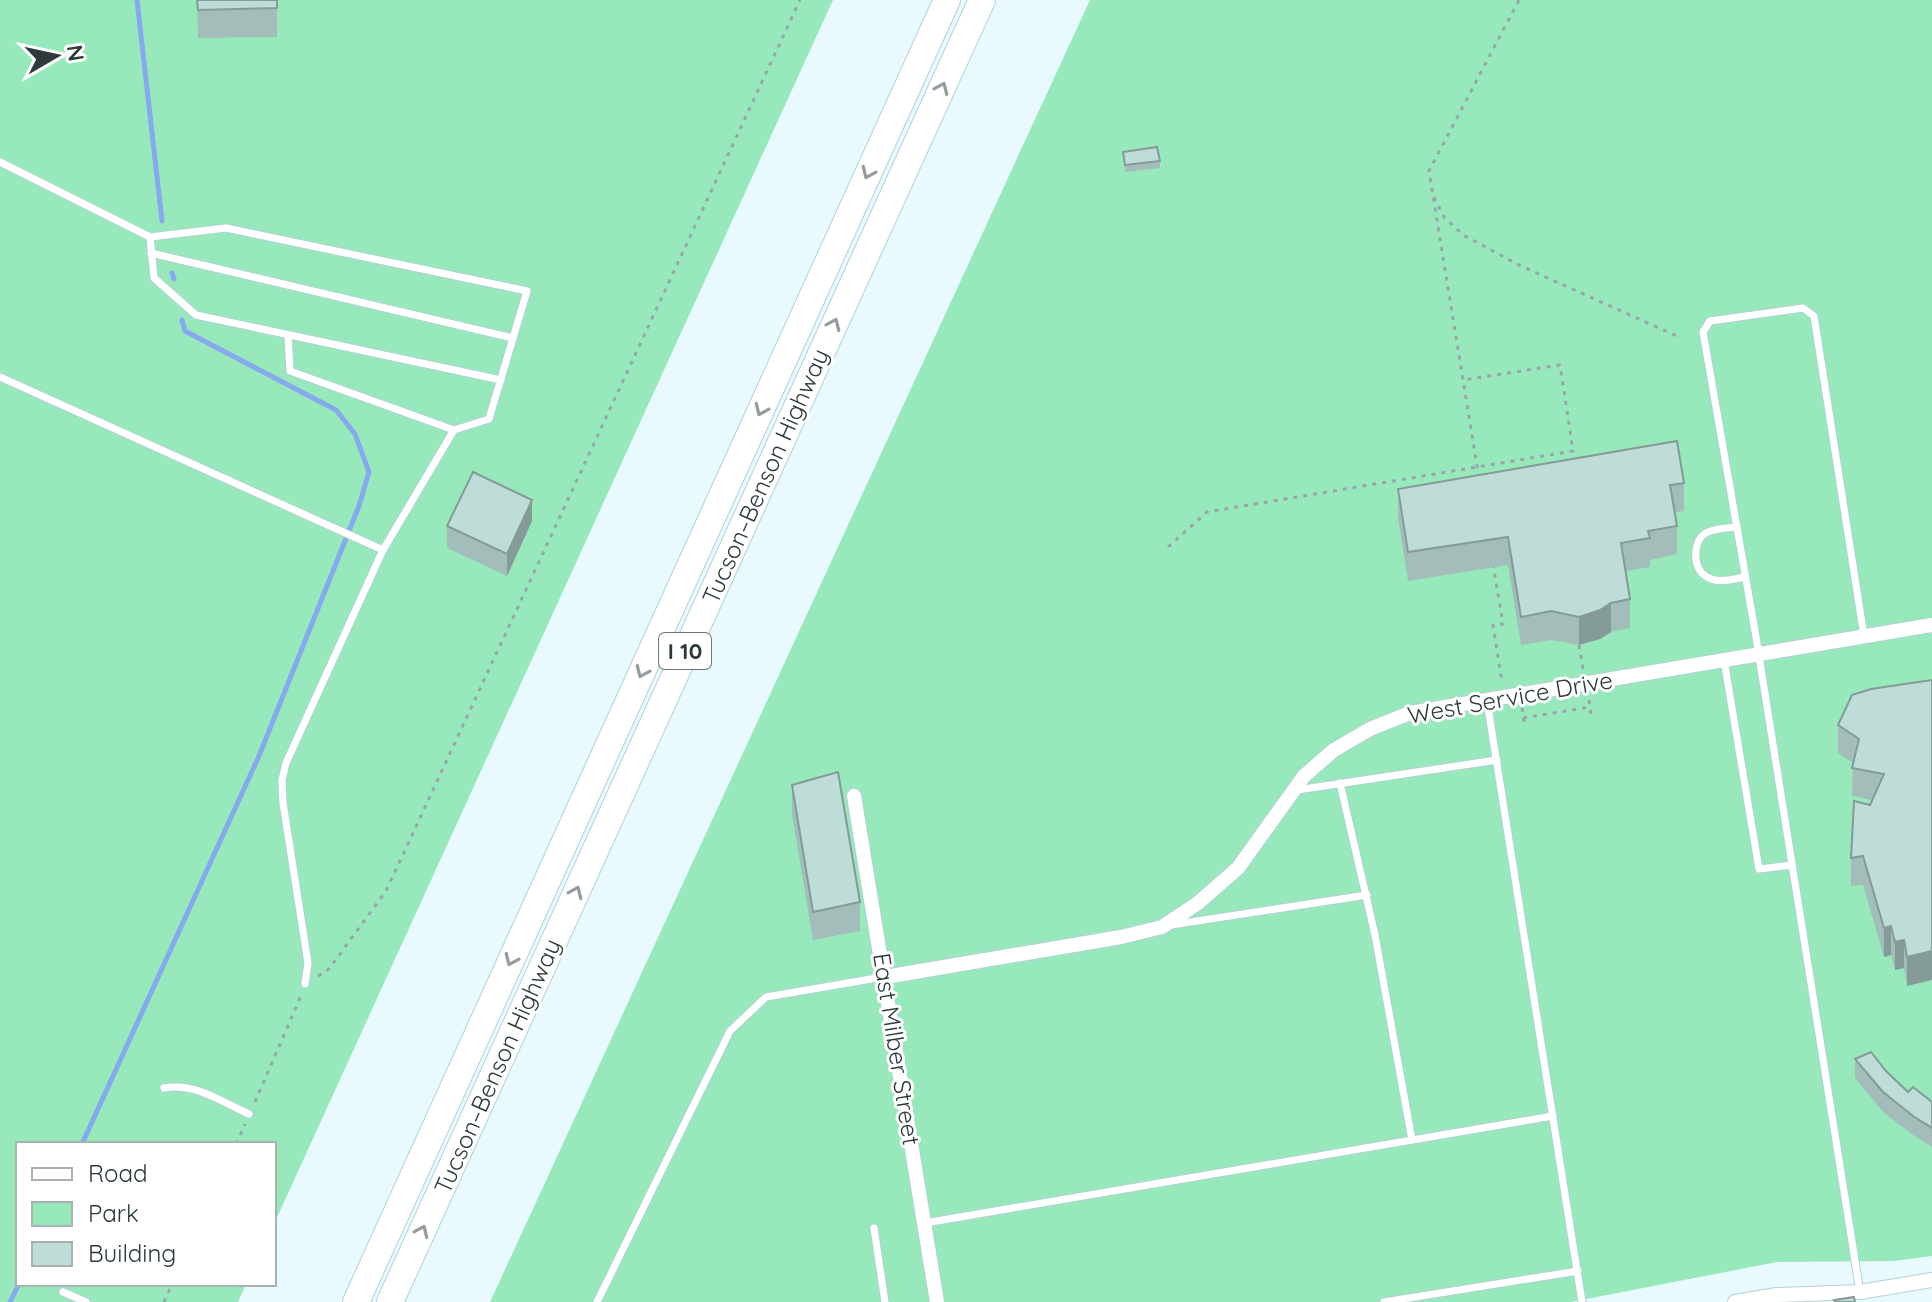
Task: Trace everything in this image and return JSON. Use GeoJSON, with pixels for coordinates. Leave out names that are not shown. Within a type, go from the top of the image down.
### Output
{"type":"FeatureCollection","features":[{"type":"Feature","properties":{"kind":"highway","name":"Tucson–Benson Highway"},"geometry":{"type":"LineString","coordinates":[[356,1302],[947,0]]}},
{"type":"Feature","properties":{"kind":"highway","name":"Tucson–Benson Highway"},"geometry":{"type":"LineString","coordinates":[[390,1302],[982,0]]}},
{"type":"Feature","properties":{"kind":"street","name":"West Service Drive"},"geometry":{"type":"LineString","coordinates":[[885,977],[1121,937],[1162,927],[1198,903],[1238,868],[1304,776],[1334,750],[1370,729],[1410,713],[1932,625]]}},
{"type":"Feature","properties":{"kind":"street","name":"East Milber Street"},"geometry":{"type":"LineString","coordinates":[[854,796],[937,1302]]}},
{"type":"Feature","properties":{"kind":"street"},"geometry":{"type":"LineString","coordinates":[[1735,1302],[1777,1295],[1860,1292],[1932,1280]]}},
{"type":"Feature","properties":{"kind":"lane"},"geometry":{"type":"LineString","coordinates":[[0,162],[150,237],[226,228],[527,291],[489,419],[454,430],[290,371],[288,336]]}},
{"type":"Feature","properties":{"kind":"lane"},"geometry":{"type":"LineString","coordinates":[[150,237],[154,278],[196,315],[501,380]]}},
{"type":"Feature","properties":{"kind":"lane"},"geometry":{"type":"LineString","coordinates":[[151,253],[513,338]]}},
{"type":"Feature","properties":{"kind":"lane"},"geometry":{"type":"LineString","coordinates":[[1860,1292],[1703,332],[1710,321],[1803,308],[1814,316],[1864,636]]}},
{"type":"Feature","properties":{"kind":"lane"},"geometry":{"type":"LineString","coordinates":[[0,377],[383,550]]}},
{"type":"Feature","properties":{"kind":"lane"},"geometry":{"type":"LineString","coordinates":[[305,984],[308,963],[283,803],[282,780],[286,763],[383,550],[454,430]]}},
{"type":"Feature","properties":{"kind":"lane"},"geometry":{"type":"LineString","coordinates":[[1737,527],[1712,530],[1701,535],[1696,560],[1700,571],[1708,578],[1722,581],[1745,577]]}},
{"type":"Feature","properties":{"kind":"lane"},"geometry":{"type":"LineString","coordinates":[[1724,660],[1759,869],[1792,865]]}},
{"type":"Feature","properties":{"kind":"lane"},"geometry":{"type":"LineString","coordinates":[[1487,698],[1582,1302]]}},
{"type":"Feature","properties":{"kind":"lane"},"geometry":{"type":"LineString","coordinates":[[1292,791],[1497,760]]}},
{"type":"Feature","properties":{"kind":"lane"},"geometry":{"type":"LineString","coordinates":[[1340,783],[1367,895],[1412,1140]]}},
{"type":"Feature","properties":{"kind":"lane"},"geometry":{"type":"LineString","coordinates":[[1162,927],[1367,895]]}},
{"type":"Feature","properties":{"kind":"lane"},"geometry":{"type":"LineString","coordinates":[[597,1302],[730,1031],[766,997],[885,977]]}},
{"type":"Feature","properties":{"kind":"lane"},"geometry":{"type":"LineString","coordinates":[[164,1088],[190,1087],[249,1114]]}},
{"type":"Feature","properties":{"kind":"lane"},"geometry":{"type":"LineString","coordinates":[[925,1223],[1553,1116]]}},
{"type":"Feature","properties":{"kind":"lane"},"geometry":{"type":"LineString","coordinates":[[874,1228],[885,1302]]}},
{"type":"Feature","properties":{"kind":"lane"},"geometry":{"type":"LineString","coordinates":[[1384,1302],[1578,1271]]}},
{"type":"Feature","properties":{"kind":"lane"},"geometry":{"type":"LineString","coordinates":[[63,1292],[86,1302]]}},
{"type":"Feature","properties":{"kind":"path"},"geometry":{"type":"LineString","coordinates":[[237,1142],[295,1014],[305,984],[329,969],[386,891],[800,0]]}},
{"type":"Feature","properties":{"kind":"path"},"geometry":{"type":"LineString","coordinates":[[1481,490],[1429,171],[1519,0]]}},
{"type":"Feature","properties":{"kind":"path"},"geometry":{"type":"LineString","coordinates":[[1433,194],[1444,217],[1463,235],[1521,266],[1679,337]]}},
{"type":"Feature","properties":{"kind":"path"},"geometry":{"type":"LineString","coordinates":[[1168,547],[1207,512],[1573,451],[1560,365],[1463,380]]}},
{"type":"Feature","properties":{"kind":"path"},"geometry":{"type":"LineString","coordinates":[[1492,558],[1503,624],[1493,625],[1502,683]]}},
{"type":"Feature","properties":{"kind":"path"},"geometry":{"type":"LineString","coordinates":[[1579,645],[1583,669]]}},
{"type":"Feature","properties":{"kind":"path"},"geometry":{"type":"LineString","coordinates":[[1587,692],[1591,714]]}},
{"type":"Feature","properties":{"kind":"path"},"geometry":{"type":"LineString","coordinates":[[1521,704],[1525,726]]}},
{"type":"Feature","properties":{"kind":"path"},"geometry":{"type":"LineString","coordinates":[[1523,718],[1590,707]]}},
{"type":"Feature","properties":{"kind":"green space"},"geometry":{"type":"Polygon","coordinates":[[[0,0],[833,0],[276,1220],[276,1142],[16,1142],[16,1286],[245,1286],[238,1302],[0,1302],[0,0]]]}},
{"type":"Feature","properties":{"kind":"green space"},"geometry":{"type":"Polygon","coordinates":[[[1090,0],[1932,0],[1932,1256],[1894,1261],[1777,1262],[1571,1302],[490,1302],[1090,0]]]}},
{"type":"Feature","properties":{"kind":"building"},"geometry":{"type":"Polygon","coordinates":[[[197,0],[277,0],[277,8],[198,10],[197,0]]]}},
{"type":"Feature","properties":{"kind":"building"},"geometry":{"type":"Polygon","coordinates":[[[1157,147],[1160,161],[1125,165],[1123,152],[1157,147]]]}},
{"type":"Feature","properties":{"kind":"building"},"geometry":{"type":"Polygon","coordinates":[[[1677,441],[1684,483],[1670,485],[1677,526],[1648,531],[1650,538],[1621,543],[1630,599],[1611,603],[1579,617],[1551,611],[1521,617],[1508,537],[1408,552],[1398,489],[1677,441]]]}},
{"type":"Feature","properties":{"kind":"building"},"geometry":{"type":"Polygon","coordinates":[[[473,472],[532,500],[507,554],[447,526],[473,472]]]}},
{"type":"Feature","properties":{"kind":"building"},"geometry":{"type":"Polygon","coordinates":[[[1932,680],[1932,951],[1907,957],[1904,940],[1895,942],[1891,926],[1884,928],[1863,856],[1851,858],[1854,801],[1870,805],[1884,774],[1852,768],[1859,739],[1838,725],[1852,695],[1932,680]]]}},
{"type":"Feature","properties":{"kind":"building"},"geometry":{"type":"Polygon","coordinates":[[[838,772],[860,902],[813,912],[792,785],[838,772]]]}},
{"type":"Feature","properties":{"kind":"building"},"geometry":{"type":"Polygon","coordinates":[[[1871,1052],[1908,1092],[1913,1087],[1932,1102],[1932,1128],[1883,1092],[1855,1059],[1871,1052]]]}},
{"type":"Feature","properties":{"kind":"building"},"geometry":{"type":"Polygon","coordinates":[[[1854,1297],[1855,1302],[1834,1300],[1854,1297]]]}},
{"type":"Feature","properties":{"kind":"waterway"},"geometry":{"type":"LineString","coordinates":[[137,0],[162,221]]}},
{"type":"Feature","properties":{"kind":"waterway"},"geometry":{"type":"LineString","coordinates":[[172,273],[174,279]]}},
{"type":"Feature","properties":{"kind":"waterway"},"geometry":{"type":"LineString","coordinates":[[83,1142],[259,756],[359,506],[369,472],[355,434],[336,410],[185,331],[182,320]]}},
{"type":"Feature","properties":{"kind":"waterway"},"geometry":{"type":"LineString","coordinates":[[10,1302],[18,1286]]}}]}
